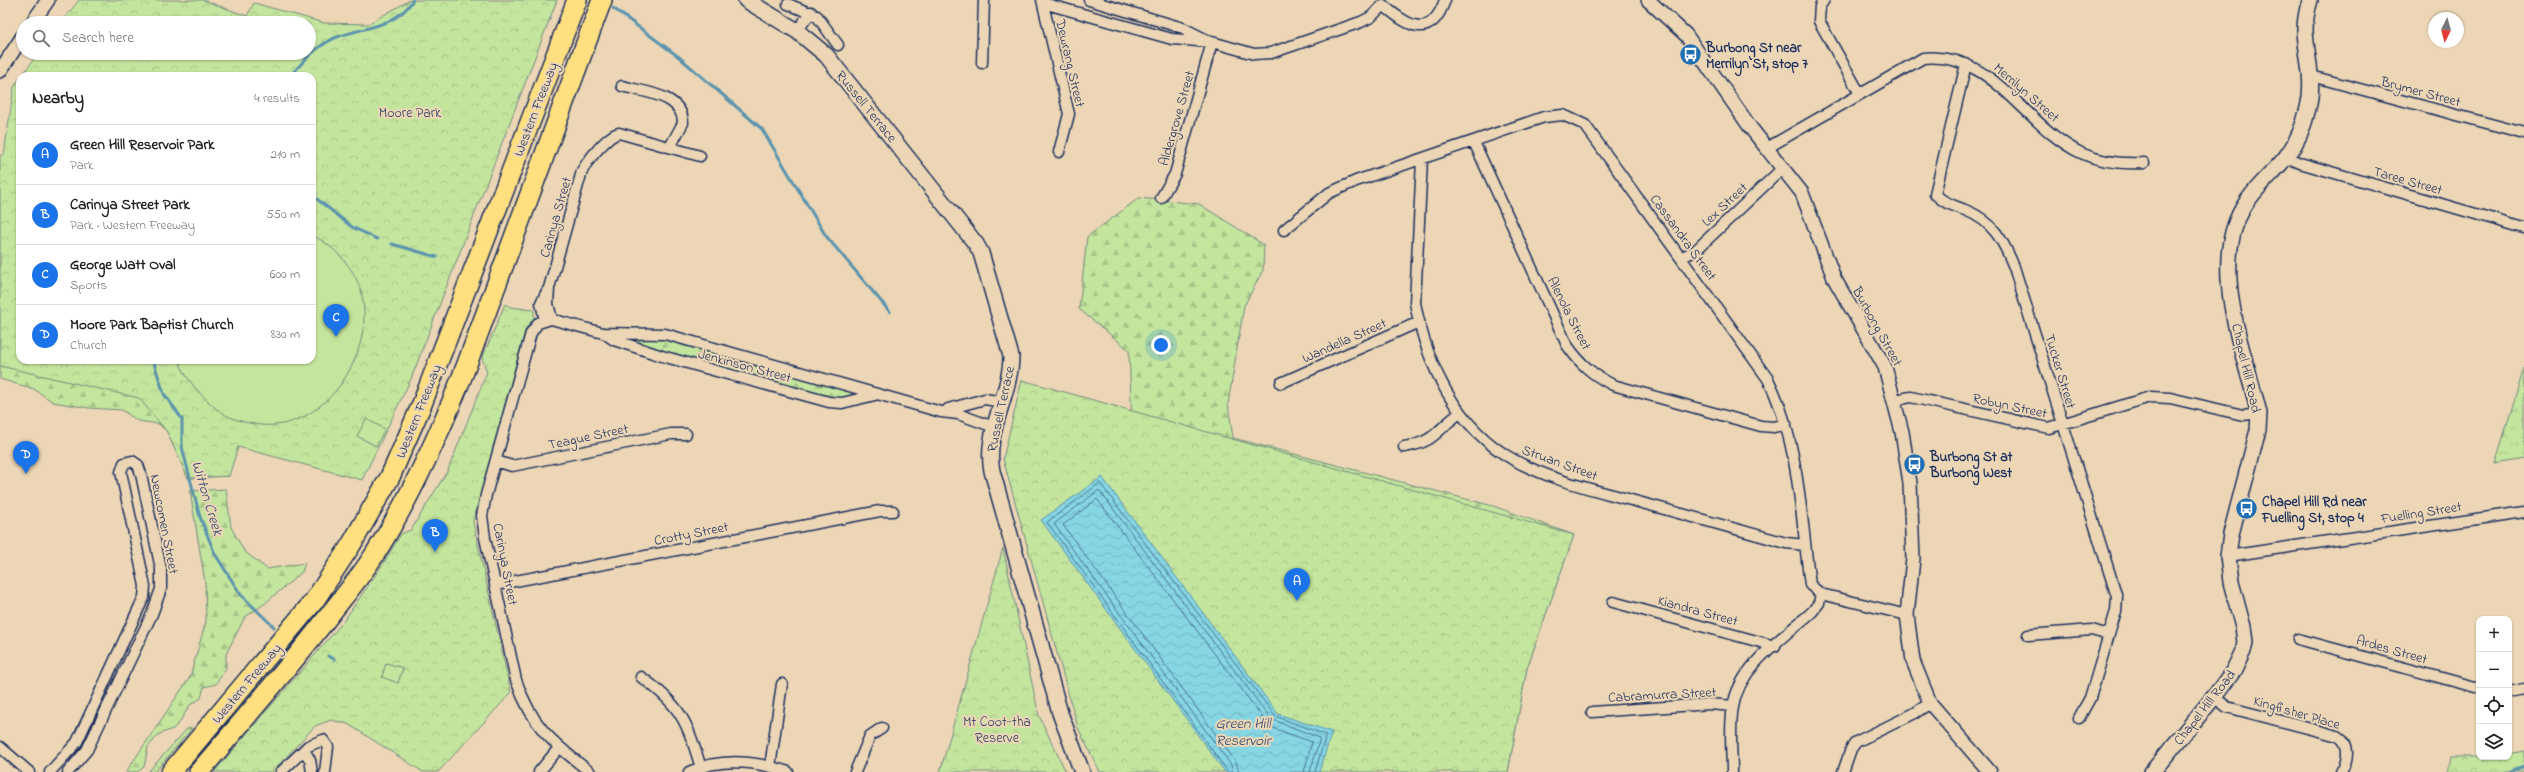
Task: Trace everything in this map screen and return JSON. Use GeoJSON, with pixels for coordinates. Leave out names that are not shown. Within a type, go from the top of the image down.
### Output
{"type":"FeatureCollection","features":[{"type":"Feature","properties":{"kind":"highway","name":"Western Freeway"},"geometry":{"type":"LineString","coordinates":[[171,772],[314,601],[351,545],[390,477],[422,404],[577,0]]}},
{"type":"Feature","properties":{"kind":"highway","name":"Western Freeway"},"geometry":{"type":"LineString","coordinates":[[199,772],[314,636],[348,591],[372,558],[414,487],[448,414],[602,0]]}},
{"type":"Feature","properties":{"kind":"main road","name":"Russell Terrace"},"geometry":{"type":"LineString","coordinates":[[746,0],[797,31],[817,46],[847,80],[976,244],[1011,356],[1010,370],[994,427],[990,449],[992,471],[1060,713],[1082,772]]}},
{"type":"Feature","properties":{"kind":"main road","name":"Chapel Hill Road"},"geometry":{"type":"LineString","coordinates":[[2152,772],[2214,697],[2234,670],[2245,642],[2243,627],[2231,582],[2228,556],[2231,534],[2258,430],[2259,413],[2229,289],[2227,259],[2231,233],[2243,208],[2286,157],[2300,134],[2309,106],[2311,76],[2305,29],[2310,0]]}},
{"type":"Feature","properties":{"kind":"street"},"geometry":{"type":"LineString","coordinates":[[37,16],[48,0]]}},
{"type":"Feature","properties":{"kind":"street"},"geometry":{"type":"LineString","coordinates":[[982,63],[984,0]]}},
{"type":"Feature","properties":{"kind":"street"},"geometry":{"type":"LineString","coordinates":[[1089,0],[1184,28],[1212,42],[1254,54],[1271,53],[1364,21],[1380,2],[1405,23],[1418,26],[1431,21],[1445,0]]}},
{"type":"Feature","properties":{"kind":"street","name":"Burbong Street"},"geometry":{"type":"LineString","coordinates":[[1648,0],[1686,35],[1767,148],[1784,167],[1802,193],[1834,278],[1885,367],[1895,400],[1902,432],[1912,507],[1913,559],[1907,616],[1913,660],[1930,703],[1990,772]]}},
{"type":"Feature","properties":{"kind":"street"},"geometry":{"type":"LineString","coordinates":[[1824,0],[1820,6],[1819,21],[1860,94]]}},
{"type":"Feature","properties":{"kind":"street"},"geometry":{"type":"LineString","coordinates":[[1043,2],[1172,39],[1212,42]]}},
{"type":"Feature","properties":{"kind":"street","name":"Dewrang Street"},"geometry":{"type":"LineString","coordinates":[[1043,2],[1069,114],[1059,152]]}},
{"type":"Feature","properties":{"kind":"street"},"geometry":{"type":"LineString","coordinates":[[788,4],[811,12],[824,22],[838,45]]}},
{"type":"Feature","properties":{"kind":"street"},"geometry":{"type":"LineString","coordinates":[[797,31],[811,12]]}},
{"type":"Feature","properties":{"kind":"street","name":"Aldergrove Street"},"geometry":{"type":"LineString","coordinates":[[1161,198],[1175,174],[1212,42]]}},
{"type":"Feature","properties":{"kind":"street"},"geometry":{"type":"LineString","coordinates":[[0,71],[16,47]]}},
{"type":"Feature","properties":{"kind":"street","name":"Merrilyn Street"},"geometry":{"type":"LineString","coordinates":[[1767,148],[1923,58],[1941,56],[1966,64],[1984,73],[2061,142],[2081,153],[2101,160],[2127,164],[2144,163]]}},
{"type":"Feature","properties":{"kind":"street","name":"Tucker Street"},"geometry":{"type":"LineString","coordinates":[[1966,64],[1935,194],[1944,203],[1966,210],[1995,228],[2006,247],[2014,267],[2117,597],[2090,698],[2079,718]]}},
{"type":"Feature","properties":{"kind":"street","name":"Brymer Street"},"geometry":{"type":"LineString","coordinates":[[2311,76],[2524,133]]}},
{"type":"Feature","properties":{"kind":"street"},"geometry":{"type":"LineString","coordinates":[[622,86],[667,99],[676,105],[683,123],[670,147],[700,156]]}},
{"type":"Feature","properties":{"kind":"street","name":"Cassandra Street"},"geometry":{"type":"LineString","coordinates":[[1284,230],[1329,193],[1356,181],[1422,160],[1544,116],[1563,115],[1585,126],[1682,257],[1768,379],[1777,396],[1786,424],[1791,448],[1810,585],[1821,594]]}},
{"type":"Feature","properties":{"kind":"street","name":"Carinya Street"},"geometry":{"type":"LineString","coordinates":[[590,772],[559,748],[535,722],[523,699],[516,680],[495,585],[482,516],[531,333],[537,325],[549,319],[541,302],[549,288],[582,172],[591,157],[618,134],[670,147]]}},
{"type":"Feature","properties":{"kind":"street","name":"Alenola Street"},"geometry":{"type":"LineString","coordinates":[[1474,142],[1567,345],[1577,360],[1594,376],[1613,385],[1761,426],[1774,427],[1786,424]]}},
{"type":"Feature","properties":{"kind":"street","name":"Taree Street"},"geometry":{"type":"LineString","coordinates":[[2286,157],[2300,163],[2524,228]]}},
{"type":"Feature","properties":{"kind":"street","name":"Struan Street"},"geometry":{"type":"LineString","coordinates":[[1422,160],[1415,277],[1415,303],[1419,322],[1437,374],[1460,413],[1495,447],[1514,460],[1561,480],[1786,543],[1805,545]]}},
{"type":"Feature","properties":{"kind":"street","name":"Lex Street"},"geometry":{"type":"LineString","coordinates":[[1682,257],[1695,251],[1784,167]]}},
{"type":"Feature","properties":{"kind":"street","name":"Jenkinson Street"},"geometry":{"type":"LineString","coordinates":[[549,319],[604,333],[665,334],[928,408],[958,414],[994,427]]}},
{"type":"Feature","properties":{"kind":"street","name":"Wandella Street"},"geometry":{"type":"LineString","coordinates":[[1281,383],[1419,322]]}},
{"type":"Feature","properties":{"kind":"street","name":"Jenkinson Street"},"geometry":{"type":"LineString","coordinates":[[604,333],[614,340],[662,356],[829,402],[842,403],[868,395],[881,395]]}},
{"type":"Feature","properties":{"kind":"street","name":"Robyn Street"},"geometry":{"type":"LineString","coordinates":[[1895,400],[1911,397],[2037,427],[2049,428],[2150,397],[2170,398],[2243,415],[2259,413]]}},
{"type":"Feature","properties":{"kind":"street","name":"Jenkinson Street"},"geometry":{"type":"LineString","coordinates":[[928,408],[954,409],[985,399],[1002,402]]}},
{"type":"Feature","properties":{"kind":"street"},"geometry":{"type":"LineString","coordinates":[[1404,447],[1421,444],[1432,438],[1460,413]]}},
{"type":"Feature","properties":{"kind":"street","name":"Teague Street"},"geometry":{"type":"LineString","coordinates":[[496,461],[512,466],[671,434],[686,434]]}},
{"type":"Feature","properties":{"kind":"street","name":"Newcomen Street"},"geometry":{"type":"LineString","coordinates":[[50,772],[77,742],[144,597],[145,586],[121,472],[123,464],[129,461],[136,462],[140,468],[160,561],[162,578],[158,599],[87,750],[68,772]]}},
{"type":"Feature","properties":{"kind":"street","name":"Crotty Street"},"geometry":{"type":"LineString","coordinates":[[495,585],[880,511],[893,511]]}},
{"type":"Feature","properties":{"kind":"street","name":"Fuelling Street"},"geometry":{"type":"LineString","coordinates":[[2228,556],[2524,512]]}},
{"type":"Feature","properties":{"kind":"street"},"geometry":{"type":"LineString","coordinates":[[1732,772],[1733,706],[1747,673],[1774,646],[1812,612],[1819,603],[1821,594],[1907,616]]}},
{"type":"Feature","properties":{"kind":"street"},"geometry":{"type":"LineString","coordinates":[[144,597],[158,599]]}},
{"type":"Feature","properties":{"kind":"street","name":"Kiandra Street"},"geometry":{"type":"LineString","coordinates":[[1614,602],[1774,646]]}},
{"type":"Feature","properties":{"kind":"street"},"geometry":{"type":"LineString","coordinates":[[2028,635],[2092,630],[2108,635]]}},
{"type":"Feature","properties":{"kind":"street","name":"Ardes Street"},"geometry":{"type":"LineString","coordinates":[[2298,639],[2476,687]]}},
{"type":"Feature","properties":{"kind":"street"},"geometry":{"type":"LineString","coordinates":[[641,677],[664,693],[677,708],[688,728],[701,768]]}},
{"type":"Feature","properties":{"kind":"street"},"geometry":{"type":"LineString","coordinates":[[770,767],[782,684]]}},
{"type":"Feature","properties":{"kind":"street"},"geometry":{"type":"LineString","coordinates":[[2512,691],[2524,689]]}},
{"type":"Feature","properties":{"kind":"street","name":"Kingfisher Place"},"geometry":{"type":"LineString","coordinates":[[2214,697],[2227,707],[2338,736],[2344,742],[2347,752],[2341,772]]}},
{"type":"Feature","properties":{"kind":"street"},"geometry":{"type":"LineString","coordinates":[[1843,772],[1849,753],[1856,742],[1915,714],[1930,703]]}},
{"type":"Feature","properties":{"kind":"street","name":"Cabramurra Street"},"geometry":{"type":"LineString","coordinates":[[1592,712],[1710,704],[1733,706]]}},
{"type":"Feature","properties":{"kind":"street"},"geometry":{"type":"LineString","coordinates":[[855,772],[870,736],[882,728]]}},
{"type":"Feature","properties":{"kind":"street"},"geometry":{"type":"LineString","coordinates":[[281,772],[304,750],[316,741],[326,741],[328,748],[325,772]]}},
{"type":"Feature","properties":{"kind":"street"},"geometry":{"type":"LineString","coordinates":[[0,747],[29,772]]}},
{"type":"Feature","properties":{"kind":"street"},"geometry":{"type":"LineString","coordinates":[[539,772],[559,748]]}},
{"type":"Feature","properties":{"kind":"street"},"geometry":{"type":"LineString","coordinates":[[304,750],[310,760],[312,772]]}},
{"type":"Feature","properties":{"kind":"street"},"geometry":{"type":"LineString","coordinates":[[689,772],[701,768],[734,762],[770,767],[788,772]]}},
{"type":"Feature","properties":{"kind":"green space","name":"Moore Park"},"geometry":{"type":"Polygon","coordinates":[[[79,0],[203,0],[247,16],[66,16],[79,0]]]}},
{"type":"Feature","properties":{"kind":"green space","name":"Moore Park"},"geometry":{"type":"Polygon","coordinates":[[[410,0],[557,0],[411,379],[362,480],[238,447],[229,476],[188,478],[167,432],[139,398],[0,366],[0,156],[4,154],[14,87],[16,84],[16,364],[316,364],[316,72],[25,72],[33,60],[316,60],[316,21],[324,23],[368,24],[410,0]]]}},
{"type":"Feature","properties":{"kind":"green space","name":"Moore Park"},"geometry":{"type":"Polygon","coordinates":[[[254,3],[300,16],[247,16],[254,3]]]}},
{"type":"Feature","properties":{"kind":"green space"},"geometry":{"type":"Polygon","coordinates":[[[0,158],[16,320],[16,364],[180,364],[229,476],[188,478],[167,432],[159,424],[138,421],[122,410],[89,408],[53,402],[34,389],[0,379],[0,158]]]}},
{"type":"Feature","properties":{"kind":"green space"},"geometry":{"type":"Polygon","coordinates":[[[1139,198],[1199,204],[1264,245],[1263,270],[1244,306],[1228,404],[1233,438],[1493,506],[1574,535],[1527,668],[1508,772],[1134,475],[1129,350],[1079,309],[1087,237],[1139,198]]]}},
{"type":"Feature","properties":{"kind":"green space"},"geometry":{"type":"Polygon","coordinates":[[[316,238],[328,245],[342,258],[358,282],[361,291],[364,315],[361,340],[353,364],[339,386],[322,404],[302,418],[279,425],[254,424],[231,417],[220,412],[196,389],[180,364],[316,364],[316,238]]]}},
{"type":"Feature","properties":{"kind":"green space"},"geometry":{"type":"Polygon","coordinates":[[[505,304],[510,307],[534,310],[534,319],[526,328],[473,522],[511,693],[438,772],[423,772],[348,724],[331,720],[315,726],[272,772],[214,772],[343,622],[379,570],[401,534],[411,530],[448,470],[487,372],[482,359],[505,304]]]}},
{"type":"Feature","properties":{"kind":"green space"},"geometry":{"type":"Polygon","coordinates":[[[631,339],[669,340],[855,393],[852,397],[835,399],[655,350],[631,339]]]}},
{"type":"Feature","properties":{"kind":"green space"},"geometry":{"type":"Polygon","coordinates":[[[2524,368],[2524,459],[2495,464],[2524,368]]]}},
{"type":"Feature","properties":{"kind":"green space"},"geometry":{"type":"Polygon","coordinates":[[[1022,380],[1574,535],[1527,668],[1508,772],[1100,772],[1078,728],[1003,459],[1022,380]]]}},
{"type":"Feature","properties":{"kind":"green space"},"geometry":{"type":"Polygon","coordinates":[[[366,419],[385,429],[376,446],[357,436],[366,419]]]}},
{"type":"Feature","properties":{"kind":"green space"},"geometry":{"type":"Polygon","coordinates":[[[226,489],[231,527],[244,551],[267,569],[305,563],[302,572],[263,605],[245,617],[226,654],[226,668],[216,684],[204,687],[201,698],[190,705],[179,723],[173,729],[159,734],[148,747],[144,767],[137,772],[126,772],[190,677],[206,621],[205,582],[190,491],[226,489]]]}},
{"type":"Feature","properties":{"kind":"green space","name":"Mt Coot-tha Reserve"},"geometry":{"type":"Polygon","coordinates":[[[1003,548],[1039,716],[1066,772],[940,772],[1003,548]]]}},
{"type":"Feature","properties":{"kind":"green space"},"geometry":{"type":"Polygon","coordinates":[[[386,663],[403,668],[398,683],[382,677],[386,663]]]}},
{"type":"Feature","properties":{"kind":"green space"},"geometry":{"type":"Polygon","coordinates":[[[192,728],[155,772],[148,772],[187,729],[192,728]]]}},
{"type":"Feature","properties":{"kind":"green space"},"geometry":{"type":"Polygon","coordinates":[[[2524,751],[2524,772],[2448,772],[2451,757],[2476,757],[2476,760],[2512,760],[2512,753],[2524,751]]]}},
{"type":"Feature","properties":{"kind":"water","name":"Green Hill Reservoir"},"geometry":{"type":"Polygon","coordinates":[[[1102,477],[1278,714],[1332,732],[1319,772],[1225,772],[1041,520],[1102,477]]]}},
{"type":"Feature","properties":{"kind":"waterway","name":"Witton Creek"},"geometry":{"type":"LineString","coordinates":[[316,50],[323,44],[337,37],[389,21],[398,16],[413,0]]}},
{"type":"Feature","properties":{"kind":"waterway"},"geometry":{"type":"LineString","coordinates":[[613,8],[679,57],[762,129],[826,236],[890,312]]}},
{"type":"Feature","properties":{"kind":"waterway","name":"Witton Creek"},"geometry":{"type":"LineString","coordinates":[[294,72],[305,60]]}},
{"type":"Feature","properties":{"kind":"waterway"},"geometry":{"type":"LineString","coordinates":[[316,198],[352,227],[377,239]]}},
{"type":"Feature","properties":{"kind":"waterway"},"geometry":{"type":"LineString","coordinates":[[392,244],[437,257]]}},
{"type":"Feature","properties":{"kind":"waterway","name":"Witton Creek"},"geometry":{"type":"LineString","coordinates":[[154,364],[164,394],[182,419],[182,447],[200,517],[215,554],[241,595],[274,627]]}},
{"type":"Feature","properties":{"kind":"waterway","name":"Witton Creek"},"geometry":{"type":"LineString","coordinates":[[328,656],[334,659]]}},
{"type":"Feature","properties":{"kind":"waterway"},"geometry":{"type":"LineString","coordinates":[[2511,772],[2524,767]]}},
{"type":"Feature","properties":{"kind":"place","name":"Burbong St near Merrilyn St, stop 7"},"geometry":{"type":"Point","coordinates":[1690,55]}},
{"type":"Feature","properties":{"kind":"place","name":"George Watt Oval"},"geometry":{"type":"Point","coordinates":[336,337]}},
{"type":"Feature","properties":{"kind":"place","name":"Burbong St at Burbong West"},"geometry":{"type":"Point","coordinates":[1915,464]}},
{"type":"Feature","properties":{"kind":"place","name":"Moore Park Baptist Church"},"geometry":{"type":"Point","coordinates":[26,474]}},
{"type":"Feature","properties":{"kind":"place","name":"Chapel Hill Rd near Fuelling St, stop 4"},"geometry":{"type":"Point","coordinates":[2246,509]}},
{"type":"Feature","properties":{"kind":"place","name":"Carinya Street Park"},"geometry":{"type":"Point","coordinates":[435,552]}},
{"type":"Feature","properties":{"kind":"place","name":"Green Hill Reservoir Park"},"geometry":{"type":"Point","coordinates":[1297,601]}}]}
